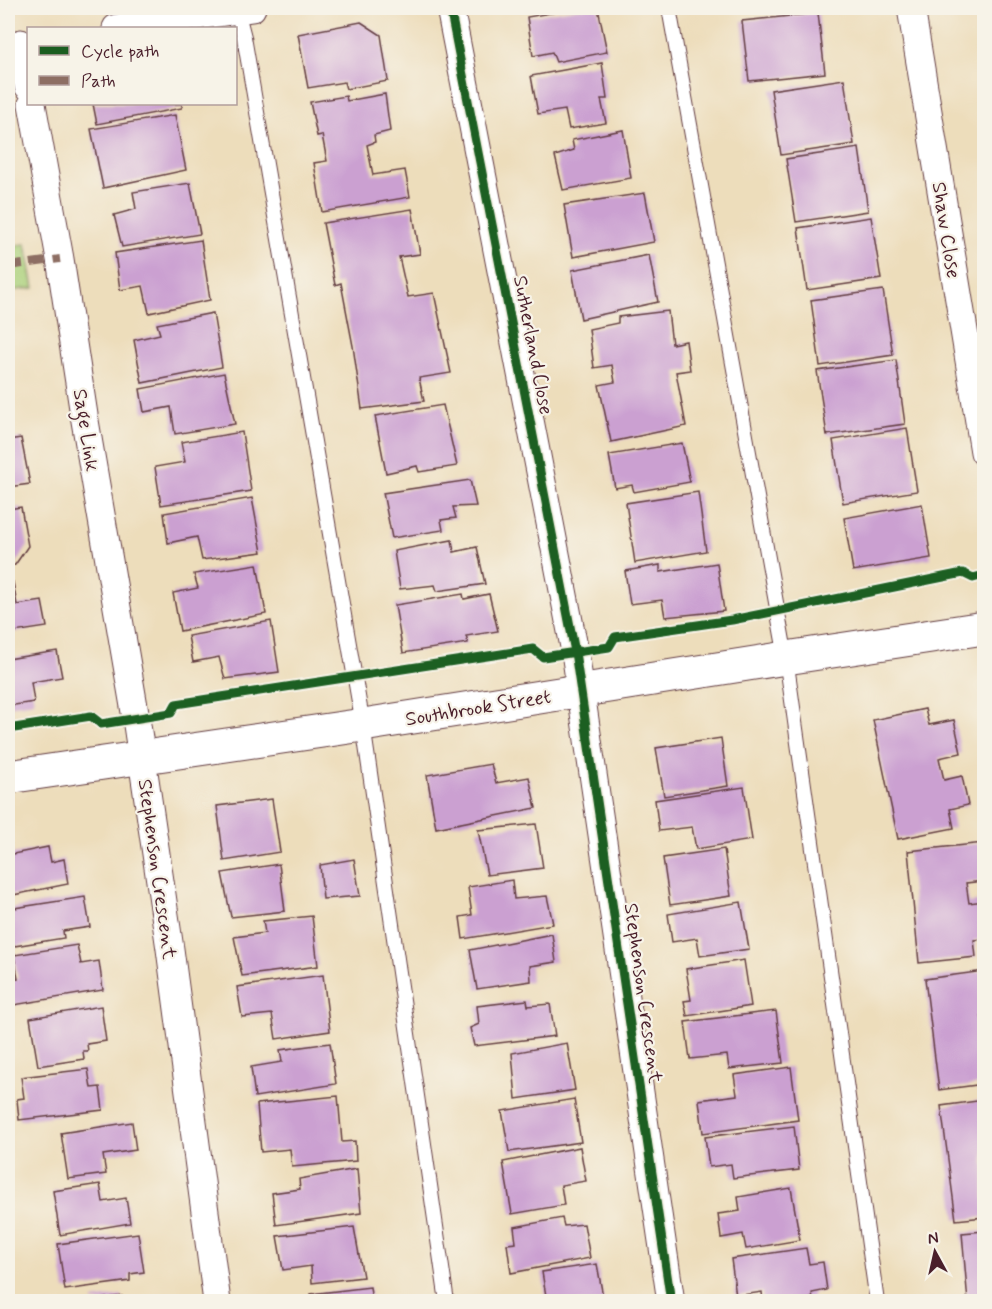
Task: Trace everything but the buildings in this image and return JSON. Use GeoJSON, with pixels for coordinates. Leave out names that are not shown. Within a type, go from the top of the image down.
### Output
{"type":"FeatureCollection","features":[{"type":"Feature","properties":{"kind":"street","name":"Sutherland Close"},"geometry":{"type":"LineString","coordinates":[[450,8],[582,690]]}},
{"type":"Feature","properties":{"kind":"street","name":"Shaw Close"},"geometry":{"type":"LineString","coordinates":[[910,8],[984,447]]}},
{"type":"Feature","properties":{"kind":"street"},"geometry":{"type":"LineString","coordinates":[[123,27],[245,9]]}},
{"type":"Feature","properties":{"kind":"street"},"geometry":{"type":"LineString","coordinates":[[19,44],[27,81]]}},
{"type":"Feature","properties":{"kind":"street","name":"Sage Link"},"geometry":{"type":"LineString","coordinates":[[32,105],[60,259],[142,757]]}},
{"type":"Feature","properties":{"kind":"street","name":"Southbrook Street"},"geometry":{"type":"LineString","coordinates":[[8,777],[363,725],[984,628]]}},
{"type":"Feature","properties":{"kind":"street","name":"Stephenson Crescent"},"geometry":{"type":"LineString","coordinates":[[582,690],[671,1302]]}},
{"type":"Feature","properties":{"kind":"street","name":"Stephenson Crescent"},"geometry":{"type":"LineString","coordinates":[[142,757],[217,1302]]}},
{"type":"Feature","properties":{"kind":"lane"},"geometry":{"type":"LineString","coordinates":[[669,8],[786,658],[877,1302]]}},
{"type":"Feature","properties":{"kind":"lane"},"geometry":{"type":"LineString","coordinates":[[245,9],[244,37],[363,725],[447,1302]]}},
{"type":"Feature","properties":{"kind":"green space"},"geometry":{"type":"Polygon","coordinates":[[[26,244],[34,288],[8,291],[8,246],[26,244]]]}},
{"type":"Feature","properties":{"kind":"marked path"},"geometry":{"type":"LineString","coordinates":[[8,266],[60,259]]}},
{"type":"Feature","properties":{"kind":"cycle path"},"geometry":{"type":"LineString","coordinates":[[450,8],[575,652],[671,1302]]}},
{"type":"Feature","properties":{"kind":"cycle path"},"geometry":{"type":"LineString","coordinates":[[8,729],[91,716],[101,724],[171,713],[176,704],[533,649],[543,657],[609,647],[615,637],[732,620],[963,573],[973,578],[984,575]]}}]}
